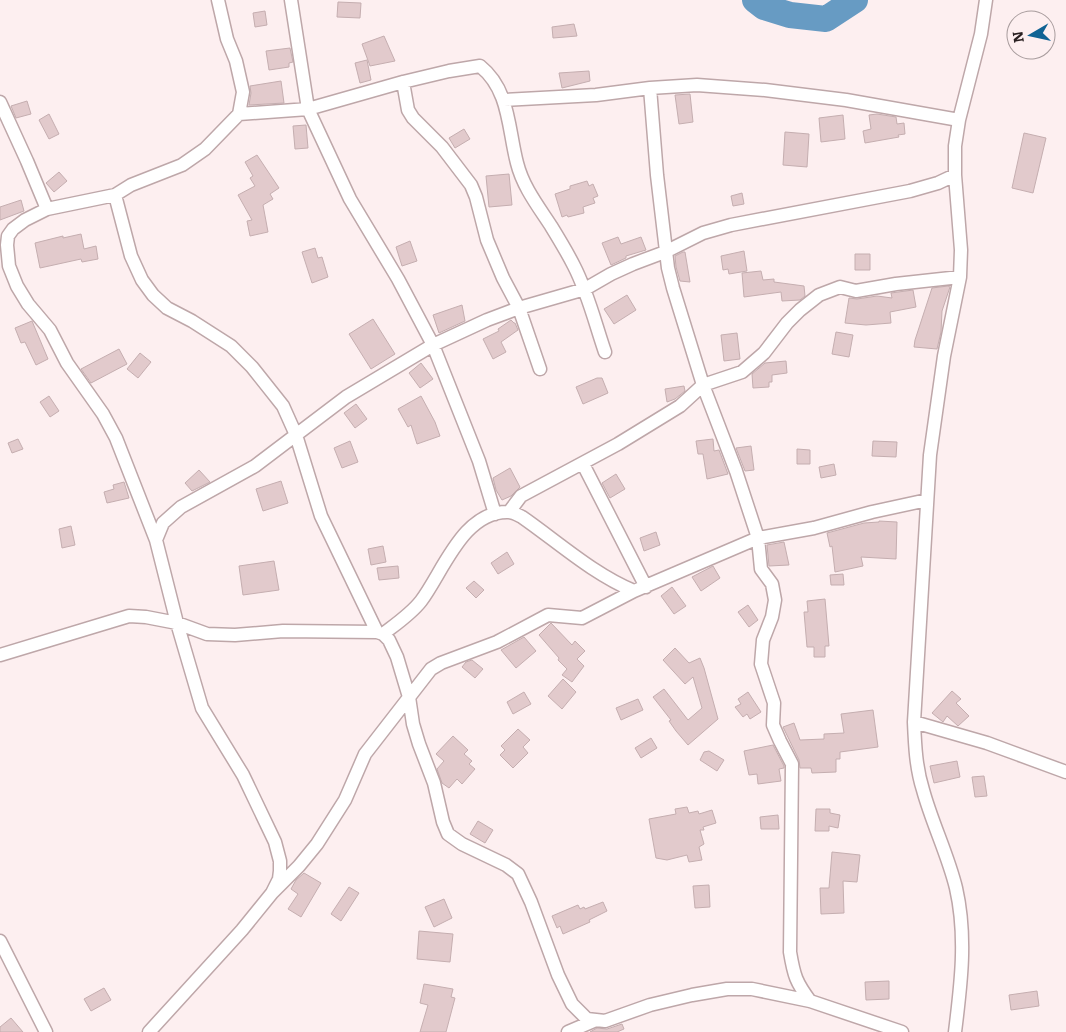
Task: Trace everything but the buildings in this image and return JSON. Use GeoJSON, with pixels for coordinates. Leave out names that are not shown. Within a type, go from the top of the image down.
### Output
{"type":"FeatureCollection","features":[{"type":"Feature","properties":{"kind":"street"},"geometry":{"type":"LineString","coordinates":[[218,0],[227,39],[236,60],[242,92],[239,114],[196,156],[182,165],[131,185],[115,196],[47,209],[25,220],[13,229],[8,236],[7,245],[9,266],[17,286],[28,304],[50,330],[67,363],[108,422],[120,446],[156,540],[177,623],[202,708],[243,775],[265,817],[275,842],[280,861],[280,870],[279,879],[272,893]]}},
{"type":"Feature","properties":{"kind":"street"},"geometry":{"type":"LineString","coordinates":[[291,0],[308,109],[350,198],[398,279],[433,345],[479,460],[495,514]]}},
{"type":"Feature","properties":{"kind":"street"},"geometry":{"type":"LineString","coordinates":[[955,1032],[963,958],[961,918],[955,886],[919,776],[914,722],[930,455],[944,356],[960,278],[960,221],[955,174],[955,146],[959,120],[981,34],[986,0]]}},
{"type":"Feature","properties":{"kind":"street"},"geometry":{"type":"LineString","coordinates":[[239,114],[308,109],[403,82],[480,66],[494,80],[504,100],[517,165],[525,186],[557,236],[584,289],[605,352]]}},
{"type":"Feature","properties":{"kind":"street"},"geometry":{"type":"LineString","coordinates":[[403,82],[408,110],[413,118],[442,147],[471,185],[487,240],[503,278],[519,308],[540,369]]}},
{"type":"Feature","properties":{"kind":"street"},"geometry":{"type":"LineString","coordinates":[[504,100],[596,95],[650,88],[697,85],[765,90],[846,100],[959,120]]}},
{"type":"Feature","properties":{"kind":"street"},"geometry":{"type":"LineString","coordinates":[[650,88],[656,175],[665,252],[672,288],[703,385],[736,472],[758,538],[761,569],[772,584],[775,600],[772,617],[763,640],[761,664],[774,703],[774,725],[792,764],[790,952],[798,985],[810,1001]]}},
{"type":"Feature","properties":{"kind":"street"},"geometry":{"type":"LineString","coordinates":[[0,102],[47,209]]}},
{"type":"Feature","properties":{"kind":"street"},"geometry":{"type":"LineString","coordinates":[[156,540],[163,523],[181,507],[255,466],[346,397],[433,345],[487,320],[519,308],[584,289],[633,264],[665,252],[703,233],[731,225],[910,191],[938,183],[955,174]]}},
{"type":"Feature","properties":{"kind":"street"},"geometry":{"type":"LineString","coordinates":[[115,196],[131,256],[142,280],[153,295],[167,308],[192,321],[231,346],[270,388],[282,406],[296,435],[322,516],[380,633],[389,640],[397,657],[409,697],[413,724],[434,783],[443,822],[448,834],[462,844],[506,865],[518,874],[531,902],[558,975],[572,1004],[587,1019],[605,1021],[650,1005],[727,989],[752,989],[810,1001],[902,1032]]}},
{"type":"Feature","properties":{"kind":"street"},"geometry":{"type":"LineString","coordinates":[[509,512],[521,496],[583,464],[680,406],[703,385],[742,372],[755,363],[787,323],[819,295],[840,287],[856,291],[896,284],[960,278]]}},
{"type":"Feature","properties":{"kind":"street"},"geometry":{"type":"LineString","coordinates":[[583,464],[646,586]]}},
{"type":"Feature","properties":{"kind":"street"},"geometry":{"type":"LineString","coordinates":[[149,1032],[242,930],[272,893],[299,866],[322,836],[345,800],[365,754],[431,669],[441,663],[497,642],[548,615],[582,618],[634,591],[758,538],[814,528],[872,512],[927,500]]}},
{"type":"Feature","properties":{"kind":"street"},"geometry":{"type":"LineString","coordinates":[[0,655],[129,616],[177,623],[207,634],[234,635],[283,631],[380,633],[410,613],[420,602],[457,544],[470,528],[495,514],[509,512],[522,517],[597,570],[622,586],[634,591]]}},
{"type":"Feature","properties":{"kind":"street"},"geometry":{"type":"LineString","coordinates":[[914,722],[987,743],[1066,772]]}},
{"type":"Feature","properties":{"kind":"street"},"geometry":{"type":"LineString","coordinates":[[0,941],[46,1032]]}},
{"type":"Feature","properties":{"kind":"street"},"geometry":{"type":"LineString","coordinates":[[568,1032],[596,1020]]}},
{"type":"Feature","properties":{"kind":"waterway"},"geometry":{"type":"LineString","coordinates":[[755,0],[764,7],[790,15],[826,19],[855,0]]}}]}
